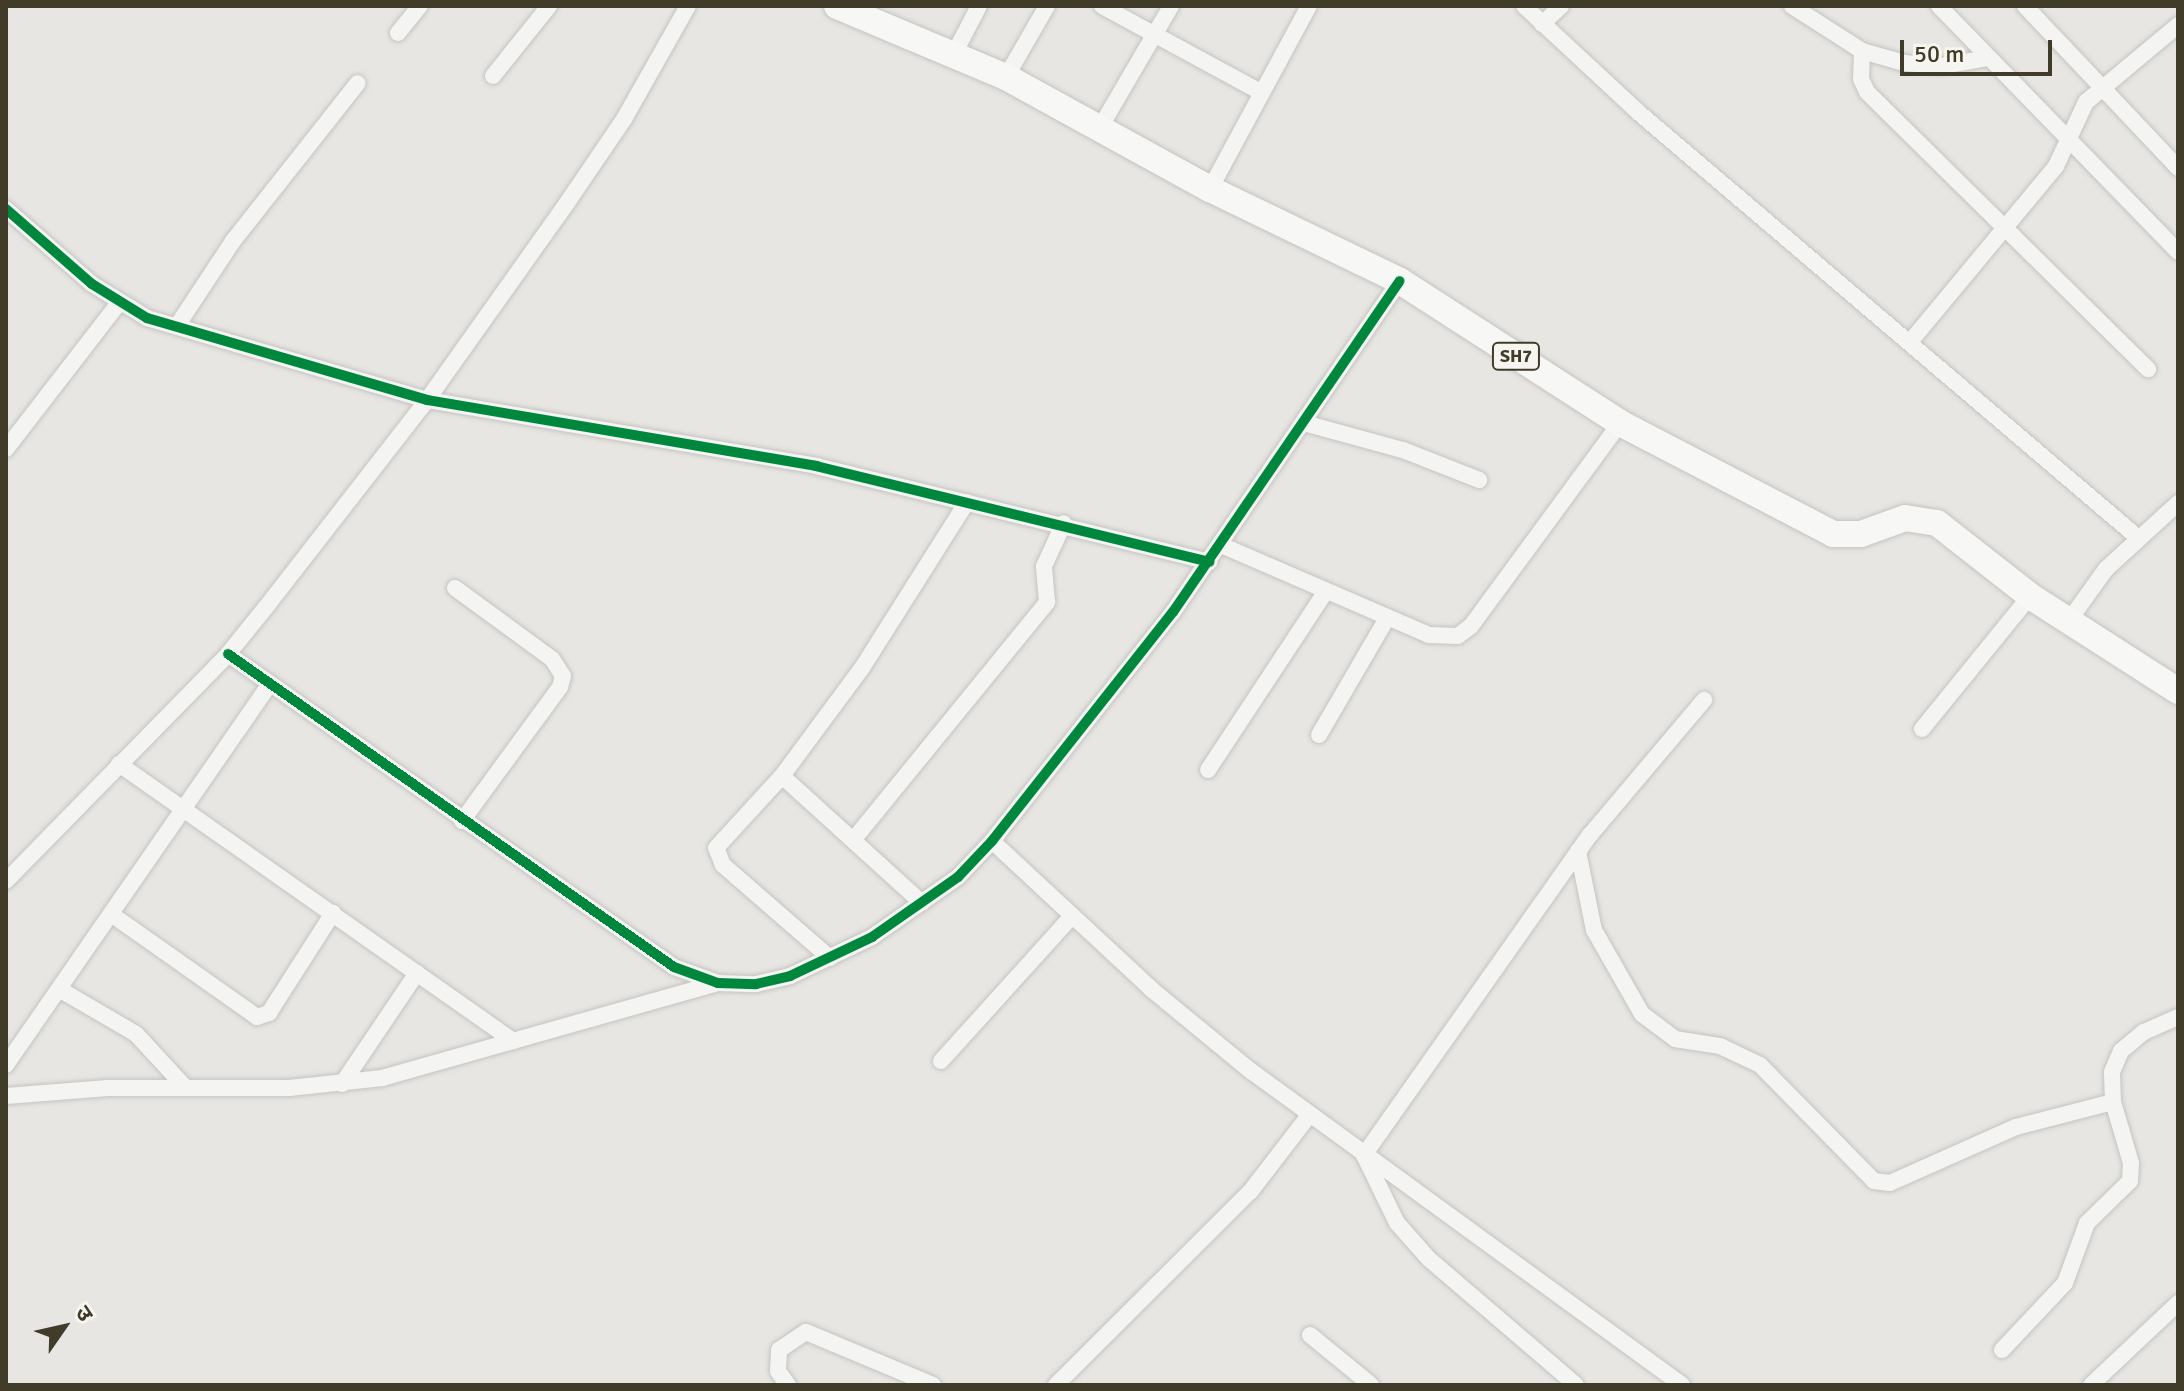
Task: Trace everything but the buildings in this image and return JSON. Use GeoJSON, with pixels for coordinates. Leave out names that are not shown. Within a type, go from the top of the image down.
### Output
{"type":"FeatureCollection","features":[{"type":"Feature","properties":{"kind":"main road","name":"SH7"},"geometry":{"type":"LineString","coordinates":[[837,6],[955,52],[1101,126],[1210,189],[1400,281],[1620,423],[1833,534],[1861,534],[1905,518],[1937,523],[2030,596],[2178,691]]}},
{"type":"Feature","properties":{"kind":"street"},"geometry":{"type":"LineString","coordinates":[[398,33],[420,6]]}},
{"type":"Feature","properties":{"kind":"street"},"geometry":{"type":"LineString","coordinates":[[493,76],[549,6]]}},
{"type":"Feature","properties":{"kind":"street"},"geometry":{"type":"LineString","coordinates":[[6,881],[228,654],[427,400],[624,119],[688,6]]}},
{"type":"Feature","properties":{"kind":"street"},"geometry":{"type":"LineString","coordinates":[[955,52],[979,6]]}},
{"type":"Feature","properties":{"kind":"street"},"geometry":{"type":"LineString","coordinates":[[1006,77],[1047,6]]}},
{"type":"Feature","properties":{"kind":"street"},"geometry":{"type":"LineString","coordinates":[[1102,6],[1262,93]]}},
{"type":"Feature","properties":{"kind":"street"},"geometry":{"type":"LineString","coordinates":[[1101,126],[1171,6]]}},
{"type":"Feature","properties":{"kind":"street"},"geometry":{"type":"LineString","coordinates":[[1210,189],[1309,6]]}},
{"type":"Feature","properties":{"kind":"street"},"geometry":{"type":"LineString","coordinates":[[1524,6],[2136,536]]}},
{"type":"Feature","properties":{"kind":"street"},"geometry":{"type":"LineString","coordinates":[[1542,24],[1561,6]]}},
{"type":"Feature","properties":{"kind":"street"},"geometry":{"type":"LineString","coordinates":[[1792,6],[1862,51],[1904,63],[1942,66],[1988,58]]}},
{"type":"Feature","properties":{"kind":"street"},"geometry":{"type":"LineString","coordinates":[[1939,6],[2178,252]]}},
{"type":"Feature","properties":{"kind":"street"},"geometry":{"type":"LineString","coordinates":[[2025,6],[2178,168]]}},
{"type":"Feature","properties":{"kind":"street"},"geometry":{"type":"LineString","coordinates":[[1910,342],[2001,228],[2056,166],[2069,142],[2073,123],[2100,88],[2178,25]]}},
{"type":"Feature","properties":{"kind":"street"},"geometry":{"type":"LineString","coordinates":[[1862,51],[1861,79],[1867,92],[2001,228],[2148,369]]}},
{"type":"Feature","properties":{"kind":"street"},"geometry":{"type":"LineString","coordinates":[[177,326],[233,241],[358,83]]}},
{"type":"Feature","properties":{"kind":"street"},"geometry":{"type":"LineString","coordinates":[[6,209],[119,303],[177,326],[427,400],[816,466],[1064,523],[1209,562]]}},
{"type":"Feature","properties":{"kind":"street"},"geometry":{"type":"LineString","coordinates":[[6,1096],[184,1086],[342,1084],[435,1067],[513,1041],[718,983],[767,981],[830,958],[922,903],[992,841],[1209,562],[1400,281]]}},
{"type":"Feature","properties":{"kind":"street"},"geometry":{"type":"LineString","coordinates":[[6,449],[119,303]]}},
{"type":"Feature","properties":{"kind":"street"},"geometry":{"type":"LineString","coordinates":[[1304,423],[1403,450],[1479,480]]}},
{"type":"Feature","properties":{"kind":"street"},"geometry":{"type":"LineString","coordinates":[[1221,545],[1387,618],[1445,639],[1471,626],[1620,423]]}},
{"type":"Feature","properties":{"kind":"street"},"geometry":{"type":"LineString","coordinates":[[830,958],[717,856],[720,839],[782,776],[904,605],[967,502]]}},
{"type":"Feature","properties":{"kind":"street"},"geometry":{"type":"LineString","coordinates":[[2068,622],[2136,536],[2178,503]]}},
{"type":"Feature","properties":{"kind":"street"},"geometry":{"type":"LineString","coordinates":[[854,839],[1047,602],[1049,589],[1043,572],[1064,523]]}},
{"type":"Feature","properties":{"kind":"street"},"geometry":{"type":"LineString","coordinates":[[455,588],[552,659],[563,676],[560,687],[462,821]]}},
{"type":"Feature","properties":{"kind":"street"},"geometry":{"type":"LineString","coordinates":[[1208,770],[1326,591]]}},
{"type":"Feature","properties":{"kind":"street"},"geometry":{"type":"LineString","coordinates":[[1922,729],[2030,596]]}},
{"type":"Feature","properties":{"kind":"street"},"geometry":{"type":"LineString","coordinates":[[1319,735],[1387,618]]}},
{"type":"Feature","properties":{"kind":"street"},"geometry":{"type":"LineString","coordinates":[[228,654],[674,967],[718,983]]}},
{"type":"Feature","properties":{"kind":"street"},"geometry":{"type":"LineString","coordinates":[[6,1065],[270,684]]}},
{"type":"Feature","properties":{"kind":"street"},"geometry":{"type":"LineString","coordinates":[[1364,1155],[1578,851],[1632,780],[1704,700]]}},
{"type":"Feature","properties":{"kind":"street"},"geometry":{"type":"LineString","coordinates":[[119,764],[513,1041]]}},
{"type":"Feature","properties":{"kind":"street"},"geometry":{"type":"LineString","coordinates":[[782,776],[922,903]]}},
{"type":"Feature","properties":{"kind":"street"},"geometry":{"type":"LineString","coordinates":[[992,841],[1151,989],[1364,1155],[1675,1383]]}},
{"type":"Feature","properties":{"kind":"street"},"geometry":{"type":"LineString","coordinates":[[1578,851],[1594,930],[1642,1014],[1675,1039],[1720,1046],[1760,1065],[1874,1181],[1890,1183],[2016,1127],[2113,1102]]}},
{"type":"Feature","properties":{"kind":"street"},"geometry":{"type":"LineString","coordinates":[[111,914],[257,1017],[269,1013],[333,913]]}},
{"type":"Feature","properties":{"kind":"street"},"geometry":{"type":"LineString","coordinates":[[941,1061],[1072,916]]}},
{"type":"Feature","properties":{"kind":"street"},"geometry":{"type":"LineString","coordinates":[[342,1084],[417,973]]}},
{"type":"Feature","properties":{"kind":"street"},"geometry":{"type":"LineString","coordinates":[[59,989],[136,1034],[184,1086]]}},
{"type":"Feature","properties":{"kind":"street"},"geometry":{"type":"LineString","coordinates":[[2002,1350],[2065,1283],[2087,1223],[2130,1181],[2131,1163],[2113,1102],[2112,1072],[2121,1051],[2144,1032],[2178,1017]]}},
{"type":"Feature","properties":{"kind":"street"},"geometry":{"type":"LineString","coordinates":[[1056,1385],[1250,1192],[1310,1114]]}},
{"type":"Feature","properties":{"kind":"street"},"geometry":{"type":"LineString","coordinates":[[1364,1155],[1397,1223],[1429,1259],[1576,1385]]}},
{"type":"Feature","properties":{"kind":"street"},"geometry":{"type":"LineString","coordinates":[[2091,1385],[2178,1303]]}},
{"type":"Feature","properties":{"kind":"street"},"geometry":{"type":"LineString","coordinates":[[788,1385],[778,1371],[779,1350],[806,1332],[933,1385]]}},
{"type":"Feature","properties":{"kind":"street"},"geometry":{"type":"LineString","coordinates":[[1310,1335],[1371,1385]]}},
{"type":"Feature","properties":{"kind":"cycle path"},"geometry":{"type":"LineString","coordinates":[[6,209],[92,284],[147,318],[427,400],[816,466],[1209,562]]}},
{"type":"Feature","properties":{"kind":"cycle path"},"geometry":{"type":"LineString","coordinates":[[228,654],[674,967],[718,983],[756,984],[790,976],[872,937],[958,877],[992,841],[1173,612],[1400,281]]}}]}
